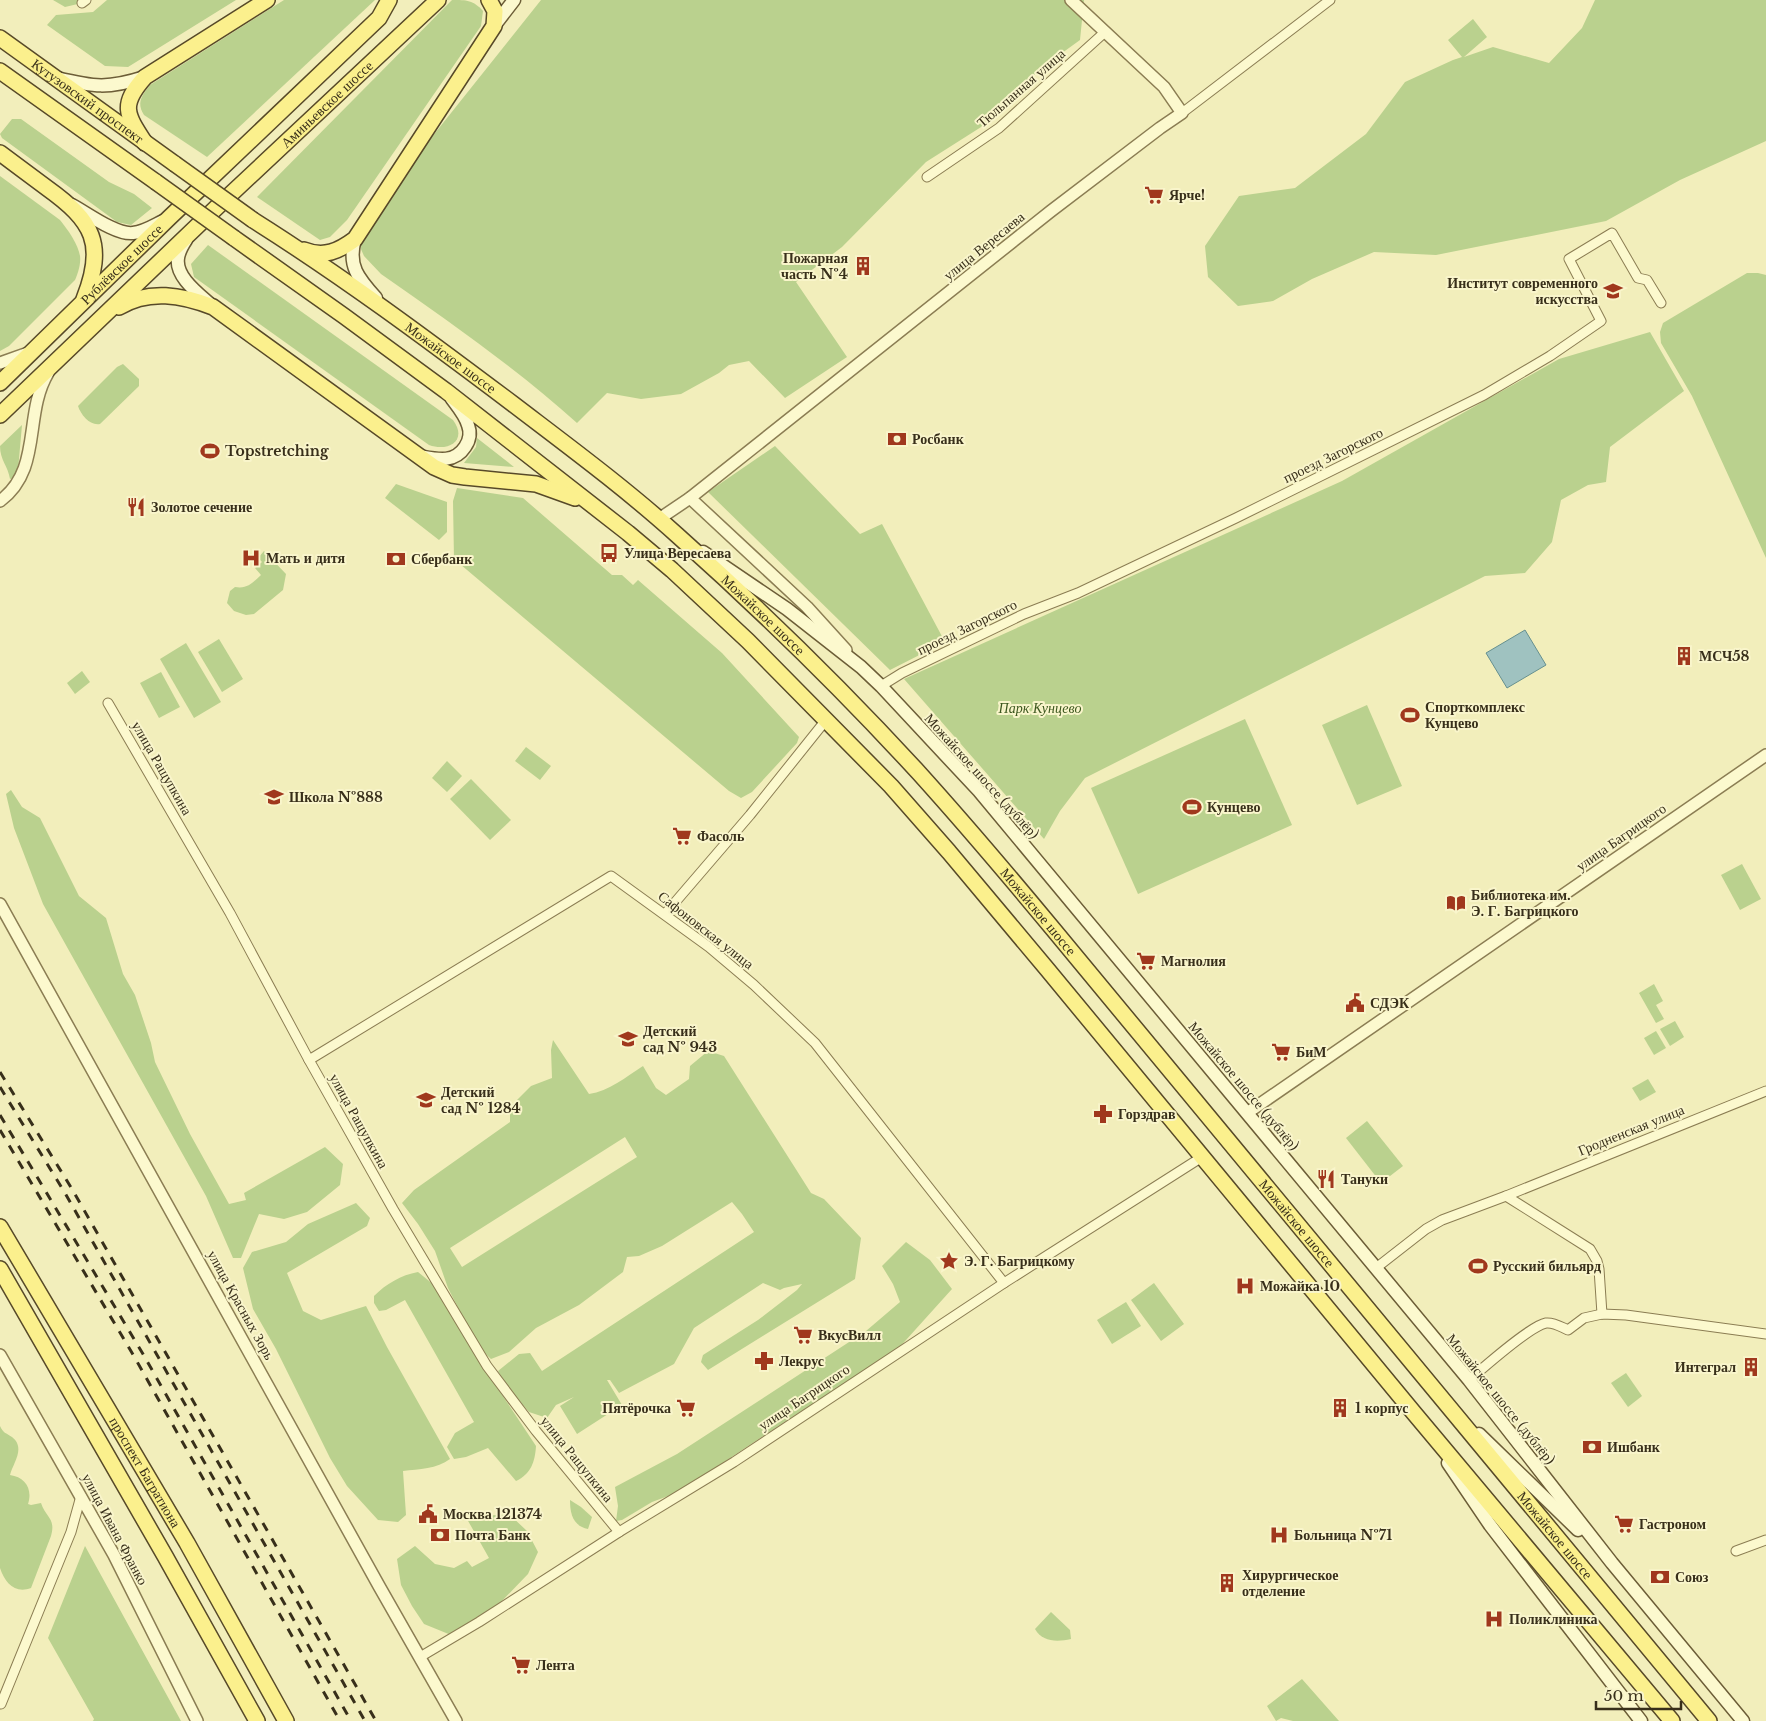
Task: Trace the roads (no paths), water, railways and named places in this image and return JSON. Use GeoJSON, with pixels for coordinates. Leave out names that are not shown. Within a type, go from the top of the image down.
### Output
{"type":"FeatureCollection","features":[{"type":"Feature","properties":{"kind":"main road"},"geometry":{"type":"LineString","coordinates":[[145,143],[131,120],[128,106],[134,89],[145,77],[267,0]]}},
{"type":"Feature","properties":{"kind":"main road"},"geometry":{"type":"LineString","coordinates":[[379,18],[389,0]]}},
{"type":"Feature","properties":{"kind":"main road","name":"Аминьевское шоссе"},"geometry":{"type":"LineString","coordinates":[[244,146],[399,0]]}},
{"type":"Feature","properties":{"kind":"main road","name":"Аминьевское шоссе"},"geometry":{"type":"LineString","coordinates":[[216,208],[437,0]]}},
{"type":"Feature","properties":{"kind":"main road"},"geometry":{"type":"LineString","coordinates":[[489,0],[495,12],[494,26]]}},
{"type":"Feature","properties":{"kind":"main road"},"geometry":{"type":"LineString","coordinates":[[387,312],[360,280],[356,272],[352,260],[352,248],[355,239],[494,26],[514,0]]}},
{"type":"Feature","properties":{"kind":"main road","name":"Кутузовский проспект"},"geometry":{"type":"LineString","coordinates":[[0,38],[253,220]]}},
{"type":"Feature","properties":{"kind":"main road","name":"Кутузовский проспект"},"geometry":{"type":"LineString","coordinates":[[0,71],[446,391]]}},
{"type":"Feature","properties":{"kind":"main road"},"geometry":{"type":"LineString","coordinates":[[53,76],[89,86],[120,84],[145,77]]}},
{"type":"Feature","properties":{"kind":"main road"},"geometry":{"type":"LineString","coordinates":[[0,78],[26,90]]}},
{"type":"Feature","properties":{"kind":"main road","name":"Рублёвское шоссе"},"geometry":{"type":"LineString","coordinates":[[0,383],[244,146]]}},
{"type":"Feature","properties":{"kind":"main road"},"geometry":{"type":"LineString","coordinates":[[0,153],[65,200],[117,230],[128,233],[145,230],[169,218]]}},
{"type":"Feature","properties":{"kind":"main road"},"geometry":{"type":"LineString","coordinates":[[65,200],[79,213],[85,222],[94,246],[94,264],[90,284],[81,306]]}},
{"type":"Feature","properties":{"kind":"main road","name":"Рублёвское шоссе"},"geometry":{"type":"LineString","coordinates":[[0,415],[216,208]]}},
{"type":"Feature","properties":{"kind":"main road","name":"Можайское шоссе"},"geometry":{"type":"LineString","coordinates":[[253,220],[292,244],[478,378],[659,519],[761,612],[848,699],[918,772],[969,829],[1709,1721]]}},
{"type":"Feature","properties":{"kind":"main road"},"geometry":{"type":"LineString","coordinates":[[188,235],[177,260],[180,271],[192,289],[213,307],[434,467],[452,475],[465,478],[536,484],[568,494],[599,510]]}},
{"type":"Feature","properties":{"kind":"main road"},"geometry":{"type":"LineString","coordinates":[[292,244],[308,252],[327,254],[342,249],[355,239]]}},
{"type":"Feature","properties":{"kind":"main road"},"geometry":{"type":"LineString","coordinates":[[106,314],[123,304],[154,296],[179,296],[213,307]]}},
{"type":"Feature","properties":{"kind":"main road"},"geometry":{"type":"LineString","coordinates":[[417,455],[439,459],[450,458],[461,453],[467,445],[470,437],[468,424],[446,391]]}},
{"type":"Feature","properties":{"kind":"main road"},"geometry":{"type":"LineString","coordinates":[[446,391],[599,510],[672,570],[748,641],[891,786],[949,852],[1672,1721]]}},
{"type":"Feature","properties":{"kind":"main road"},"geometry":{"type":"LineString","coordinates":[[678,536],[787,609],[861,667]]}},
{"type":"Feature","properties":{"kind":"main road","name":"Можайское шоссе (дублёр)"},"geometry":{"type":"LineString","coordinates":[[861,667],[985,799],[1469,1380],[1612,1563],[1743,1721]]}},
{"type":"Feature","properties":{"kind":"main road","name":"проспект Багратиона"},"geometry":{"type":"LineString","coordinates":[[0,1227],[187,1543],[286,1721]]}},
{"type":"Feature","properties":{"kind":"main road","name":"проспект Багратиона"},"geometry":{"type":"LineString","coordinates":[[0,1269],[165,1556],[257,1721]]}},
{"type":"Feature","properties":{"kind":"main road"},"geometry":{"type":"LineString","coordinates":[[1439,1396],[1612,1563]]}},
{"type":"Feature","properties":{"kind":"main road"},"geometry":{"type":"LineString","coordinates":[[1414,1413],[1490,1525],[1641,1721]]}},
{"type":"Feature","properties":{"kind":"street"},"geometry":{"type":"LineString","coordinates":[[1071,0],[1164,87],[1182,113]]}},
{"type":"Feature","properties":{"kind":"street","name":"улица Вересаева"},"geometry":{"type":"LineString","coordinates":[[659,519],[690,498],[1051,211],[1330,0]]}},
{"type":"Feature","properties":{"kind":"street","name":"Тюльпанная улица"},"geometry":{"type":"LineString","coordinates":[[927,177],[1000,128],[1106,32]]}},
{"type":"Feature","properties":{"kind":"street","name":"проезд Загорского"},"geometry":{"type":"LineString","coordinates":[[880,686],[902,673],[1024,614],[1078,593],[1328,473],[1484,395],[1550,356],[1601,321],[1568,259],[1612,233],[1638,278],[1646,280],[1661,303]]}},
{"type":"Feature","properties":{"kind":"street"},"geometry":{"type":"LineString","coordinates":[[0,363],[34,350]]}},
{"type":"Feature","properties":{"kind":"street"},"geometry":{"type":"LineString","coordinates":[[0,500],[17,484],[25,469],[29,456],[34,408],[38,394],[51,366]]}},
{"type":"Feature","properties":{"kind":"street","name":"Можайское шоссе (дублёр)"},"geometry":{"type":"LineString","coordinates":[[690,498],[807,607],[861,667]]}},
{"type":"Feature","properties":{"kind":"street","name":"улица Ращупкина"},"geometry":{"type":"LineString","coordinates":[[108,703],[230,913],[309,1060],[422,1260],[487,1366],[536,1431],[618,1532]]}},
{"type":"Feature","properties":{"kind":"street"},"geometry":{"type":"LineString","coordinates":[[666,914],[750,815],[826,720]]}},
{"type":"Feature","properties":{"kind":"street","name":"улица Багрицкого"},"geometry":{"type":"LineString","coordinates":[[1247,1113],[1766,756]]}},
{"type":"Feature","properties":{"kind":"street","name":"Сафоновская улица"},"geometry":{"type":"LineString","coordinates":[[309,1060],[611,876],[666,914],[709,948],[815,1043],[1004,1283]]}},
{"type":"Feature","properties":{"kind":"street","name":"улица Красных Зорь"},"geometry":{"type":"LineString","coordinates":[[0,904],[456,1721]]}},
{"type":"Feature","properties":{"kind":"street","name":"Гродненская улица"},"geometry":{"type":"LineString","coordinates":[[1376,1268],[1426,1229],[1442,1220],[1766,1091]]}},
{"type":"Feature","properties":{"kind":"street","name":"улица Багрицкого"},"geometry":{"type":"LineString","coordinates":[[420,1657],[479,1622],[618,1532],[734,1462],[1004,1283],[1202,1157]]}},
{"type":"Feature","properties":{"kind":"street"},"geometry":{"type":"LineString","coordinates":[[1506,1196],[1590,1249],[1599,1269],[1602,1314]]}},
{"type":"Feature","properties":{"kind":"street"},"geometry":{"type":"LineString","coordinates":[[1469,1380],[1527,1333],[1544,1323],[1554,1324],[1568,1330],[1584,1318],[1602,1314],[1626,1315],[1766,1334]]}},
{"type":"Feature","properties":{"kind":"street","name":"улица Ивана Франко"},"geometry":{"type":"LineString","coordinates":[[0,1355],[114,1556],[197,1721]]}},
{"type":"Feature","properties":{"kind":"street"},"geometry":{"type":"LineString","coordinates":[[1,1704],[71,1532],[81,1496]]}},
{"type":"Feature","properties":{"kind":"street"},"geometry":{"type":"LineString","coordinates":[[1736,1550],[1766,1540]]}},
{"type":"Feature","properties":{"kind":"water"},"geometry":{"type":"Polygon","coordinates":[[[1525,630],[1546,665],[1507,688],[1486,653],[1525,630]]]}},
{"type":"Feature","properties":{"kind":"railway"},"geometry":{"type":"LineString","coordinates":[[0,1072],[72,1189],[376,1721]]}},
{"type":"Feature","properties":{"kind":"railway"},"geometry":{"type":"LineString","coordinates":[[0,1087],[65,1193],[365,1721]]}},
{"type":"Feature","properties":{"kind":"railway"},"geometry":{"type":"LineString","coordinates":[[0,1115],[143,1354],[351,1721]]}},
{"type":"Feature","properties":{"kind":"railway"},"geometry":{"type":"LineString","coordinates":[[0,1130],[135,1358],[340,1721]]}},
{"type":"Feature","properties":{"kind":"place","name":"Ярче!"},"geometry":{"type":"Point","coordinates":[1154,195]}},
{"type":"Feature","properties":{"kind":"place","name":"Пожарная часть №4"},"geometry":{"type":"Point","coordinates":[863,266]}},
{"type":"Feature","properties":{"kind":"place","name":"Институт современного искусства"},"geometry":{"type":"Point","coordinates":[1613,291]}},
{"type":"Feature","properties":{"kind":"place","name":"Росбанк"},"geometry":{"type":"Point","coordinates":[897,439]}},
{"type":"Feature","properties":{"kind":"place","name":"Topstretching"},"geometry":{"type":"Point","coordinates":[210,451]}},
{"type":"Feature","properties":{"kind":"place","name":"Золотое сечение"},"geometry":{"type":"Point","coordinates":[136,507]}},
{"type":"Feature","properties":{"kind":"place","name":"Улица Вересаева"},"geometry":{"type":"Point","coordinates":[609,553]}},
{"type":"Feature","properties":{"kind":"place","name":"Мать и дитя"},"geometry":{"type":"Point","coordinates":[251,558]}},
{"type":"Feature","properties":{"kind":"place","name":"Сбербанк"},"geometry":{"type":"Point","coordinates":[396,559]}},
{"type":"Feature","properties":{"kind":"place","name":"МСЧ58"},"geometry":{"type":"Point","coordinates":[1684,656]}},
{"type":"Feature","properties":{"kind":"place","name":"Спорткомплекс Кунцево"},"geometry":{"type":"Point","coordinates":[1410,715]}},
{"type":"Feature","properties":{"kind":"place","name":"Школа №888"},"geometry":{"type":"Point","coordinates":[274,797]}},
{"type":"Feature","properties":{"kind":"place","name":"Кунцево"},"geometry":{"type":"Point","coordinates":[1192,807]}},
{"type":"Feature","properties":{"kind":"place","name":"Фасоль"},"geometry":{"type":"Point","coordinates":[682,836]}},
{"type":"Feature","properties":{"kind":"place","name":"Библиотека им. Э. Г. Багрицкого"},"geometry":{"type":"Point","coordinates":[1456,903]}},
{"type":"Feature","properties":{"kind":"place","name":"Магнолия"},"geometry":{"type":"Point","coordinates":[1146,961]}},
{"type":"Feature","properties":{"kind":"place","name":"СДЭК"},"geometry":{"type":"Point","coordinates":[1355,1003]}},
{"type":"Feature","properties":{"kind":"place","name":"Детский сад № 943"},"geometry":{"type":"Point","coordinates":[628,1039]}},
{"type":"Feature","properties":{"kind":"place","name":"БиМ"},"geometry":{"type":"Point","coordinates":[1281,1052]}},
{"type":"Feature","properties":{"kind":"place","name":"Детский сад № 1284"},"geometry":{"type":"Point","coordinates":[426,1100]}},
{"type":"Feature","properties":{"kind":"place","name":"Горздрав"},"geometry":{"type":"Point","coordinates":[1103,1114]}},
{"type":"Feature","properties":{"kind":"place","name":"Тануки"},"geometry":{"type":"Point","coordinates":[1326,1179]}},
{"type":"Feature","properties":{"kind":"place","name":"Э. Г. Багрицкому"},"geometry":{"type":"Point","coordinates":[949,1261]}},
{"type":"Feature","properties":{"kind":"place","name":"Русский бильярд"},"geometry":{"type":"Point","coordinates":[1478,1266]}},
{"type":"Feature","properties":{"kind":"place","name":"Можайка 10"},"geometry":{"type":"Point","coordinates":[1245,1286]}},
{"type":"Feature","properties":{"kind":"place","name":"ВкусВилл"},"geometry":{"type":"Point","coordinates":[803,1335]}},
{"type":"Feature","properties":{"kind":"place","name":"Лекрус"},"geometry":{"type":"Point","coordinates":[764,1361]}},
{"type":"Feature","properties":{"kind":"place","name":"Интеграл"},"geometry":{"type":"Point","coordinates":[1751,1367]}},
{"type":"Feature","properties":{"kind":"place","name":"Пятёрочка"},"geometry":{"type":"Point","coordinates":[686,1408]}},
{"type":"Feature","properties":{"kind":"place","name":"1 корпус"},"geometry":{"type":"Point","coordinates":[1340,1408]}},
{"type":"Feature","properties":{"kind":"place","name":"Ишбанк"},"geometry":{"type":"Point","coordinates":[1592,1447]}},
{"type":"Feature","properties":{"kind":"place","name":"Москва 121374"},"geometry":{"type":"Point","coordinates":[428,1514]}},
{"type":"Feature","properties":{"kind":"place","name":"Гастроном"},"geometry":{"type":"Point","coordinates":[1624,1524]}},
{"type":"Feature","properties":{"kind":"place","name":"Почта Банк"},"geometry":{"type":"Point","coordinates":[440,1535]}},
{"type":"Feature","properties":{"kind":"place","name":"Больница №71"},"geometry":{"type":"Point","coordinates":[1279,1535]}},
{"type":"Feature","properties":{"kind":"place","name":"Союз"},"geometry":{"type":"Point","coordinates":[1660,1577]}},
{"type":"Feature","properties":{"kind":"place","name":"Хирургическое отделение"},"geometry":{"type":"Point","coordinates":[1227,1583]}},
{"type":"Feature","properties":{"kind":"place","name":"Поликлиника"},"geometry":{"type":"Point","coordinates":[1494,1619]}},
{"type":"Feature","properties":{"kind":"place","name":"Лента"},"geometry":{"type":"Point","coordinates":[521,1665]}},
{"type":"Feature","properties":{"kind":"park label","name":"Парк Кунцево"},"geometry":{"type":"Point","coordinates":[1040,708]}}]}
